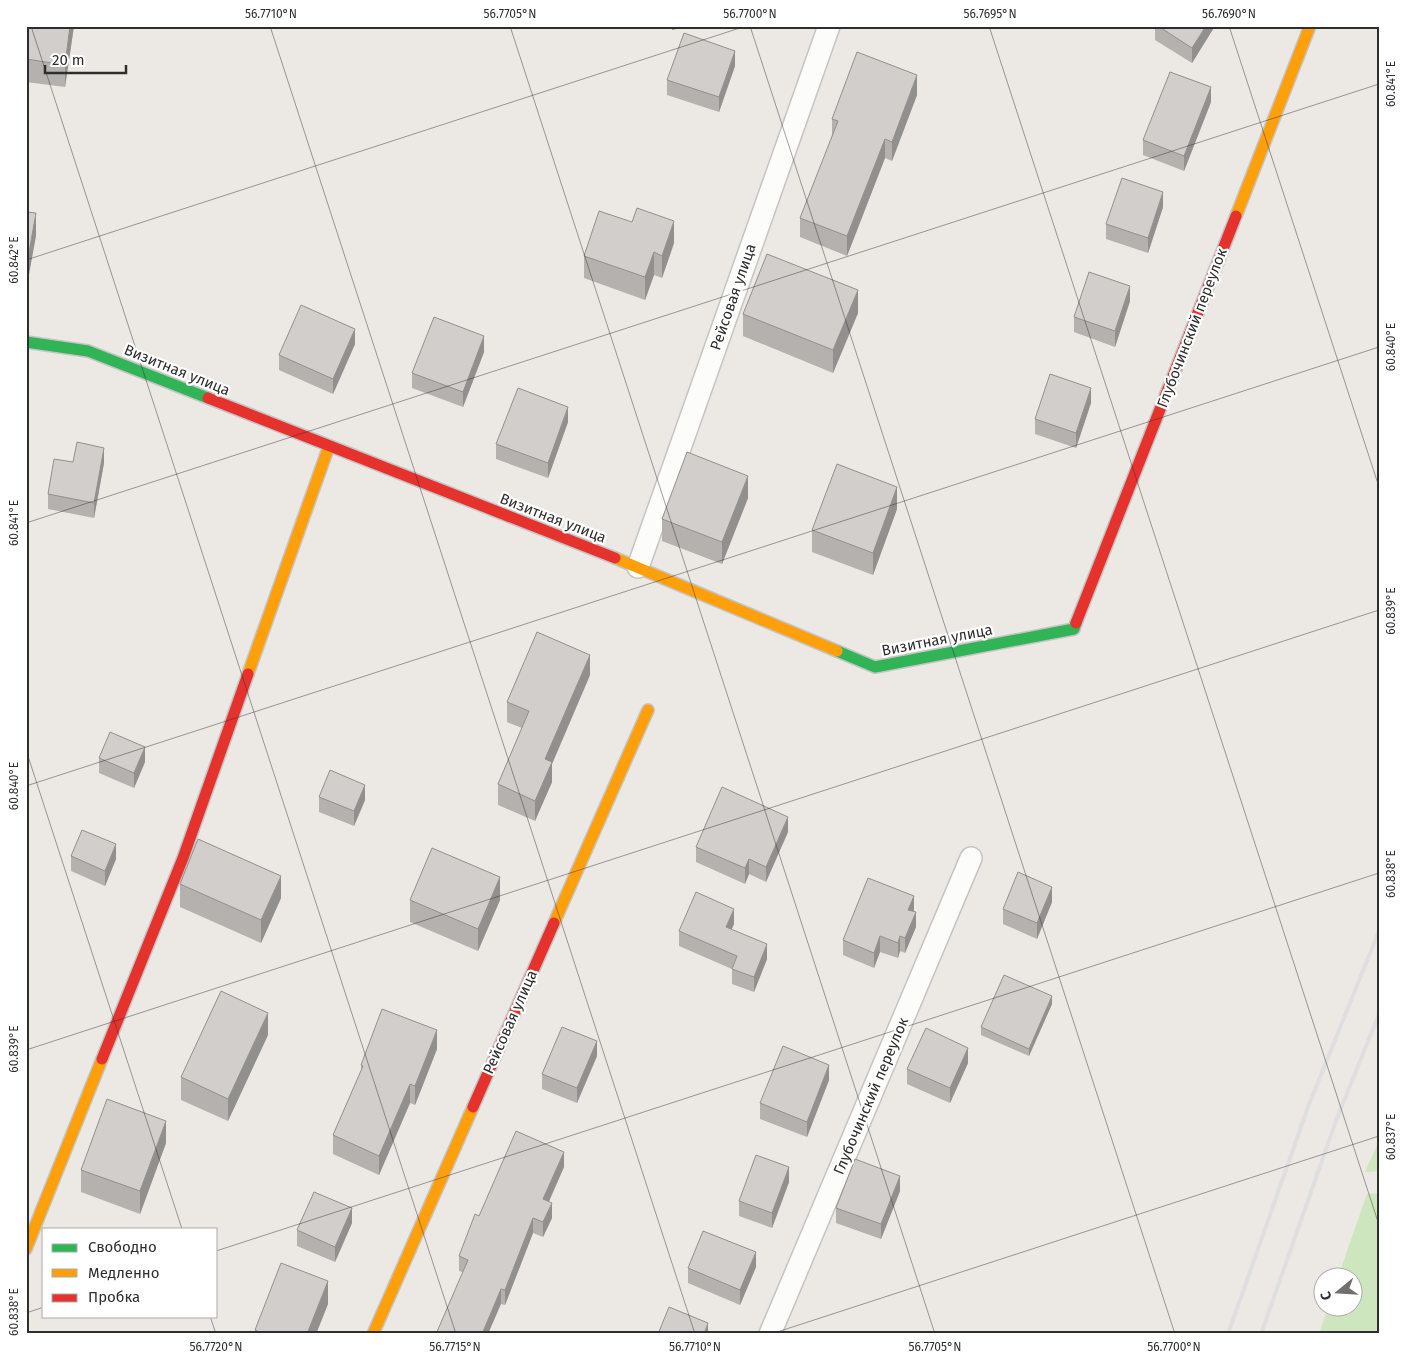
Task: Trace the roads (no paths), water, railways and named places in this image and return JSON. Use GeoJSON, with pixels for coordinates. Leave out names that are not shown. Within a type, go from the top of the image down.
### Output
{"type":"FeatureCollection","features":[{"type":"Feature","properties":{"kind":"street","name":"Глубочинский переулок"},"geometry":{"type":"LineString","coordinates":[[1074,629],[1310,26]]}},
{"type":"Feature","properties":{"kind":"street","name":"Рейсовая улица"},"geometry":{"type":"LineString","coordinates":[[638,567],[827,28]]}},
{"type":"Feature","properties":{"kind":"street","name":"Визитная улица"},"geometry":{"type":"LineString","coordinates":[[26,342],[88,351],[638,567],[875,667],[1074,629]]}},
{"type":"Feature","properties":{"kind":"street"},"geometry":{"type":"LineString","coordinates":[[26,1249],[183,858],[294,540],[329,446]]}},
{"type":"Feature","properties":{"kind":"street","name":"Рейсовая улица"},"geometry":{"type":"LineString","coordinates":[[373,1334],[648,710]]}},
{"type":"Feature","properties":{"kind":"street","name":"Глубочинский переулок"},"geometry":{"type":"LineString","coordinates":[[770,1334],[971,858]]}},
{"type":"Feature","properties":{"kind":"railway"},"geometry":{"type":"LineString","coordinates":[[1228,1334],[1308,1107],[1379,931]]}},
{"type":"Feature","properties":{"kind":"railway"},"geometry":{"type":"LineString","coordinates":[[1261,1334],[1337,1118],[1379,1014]]}}]}
